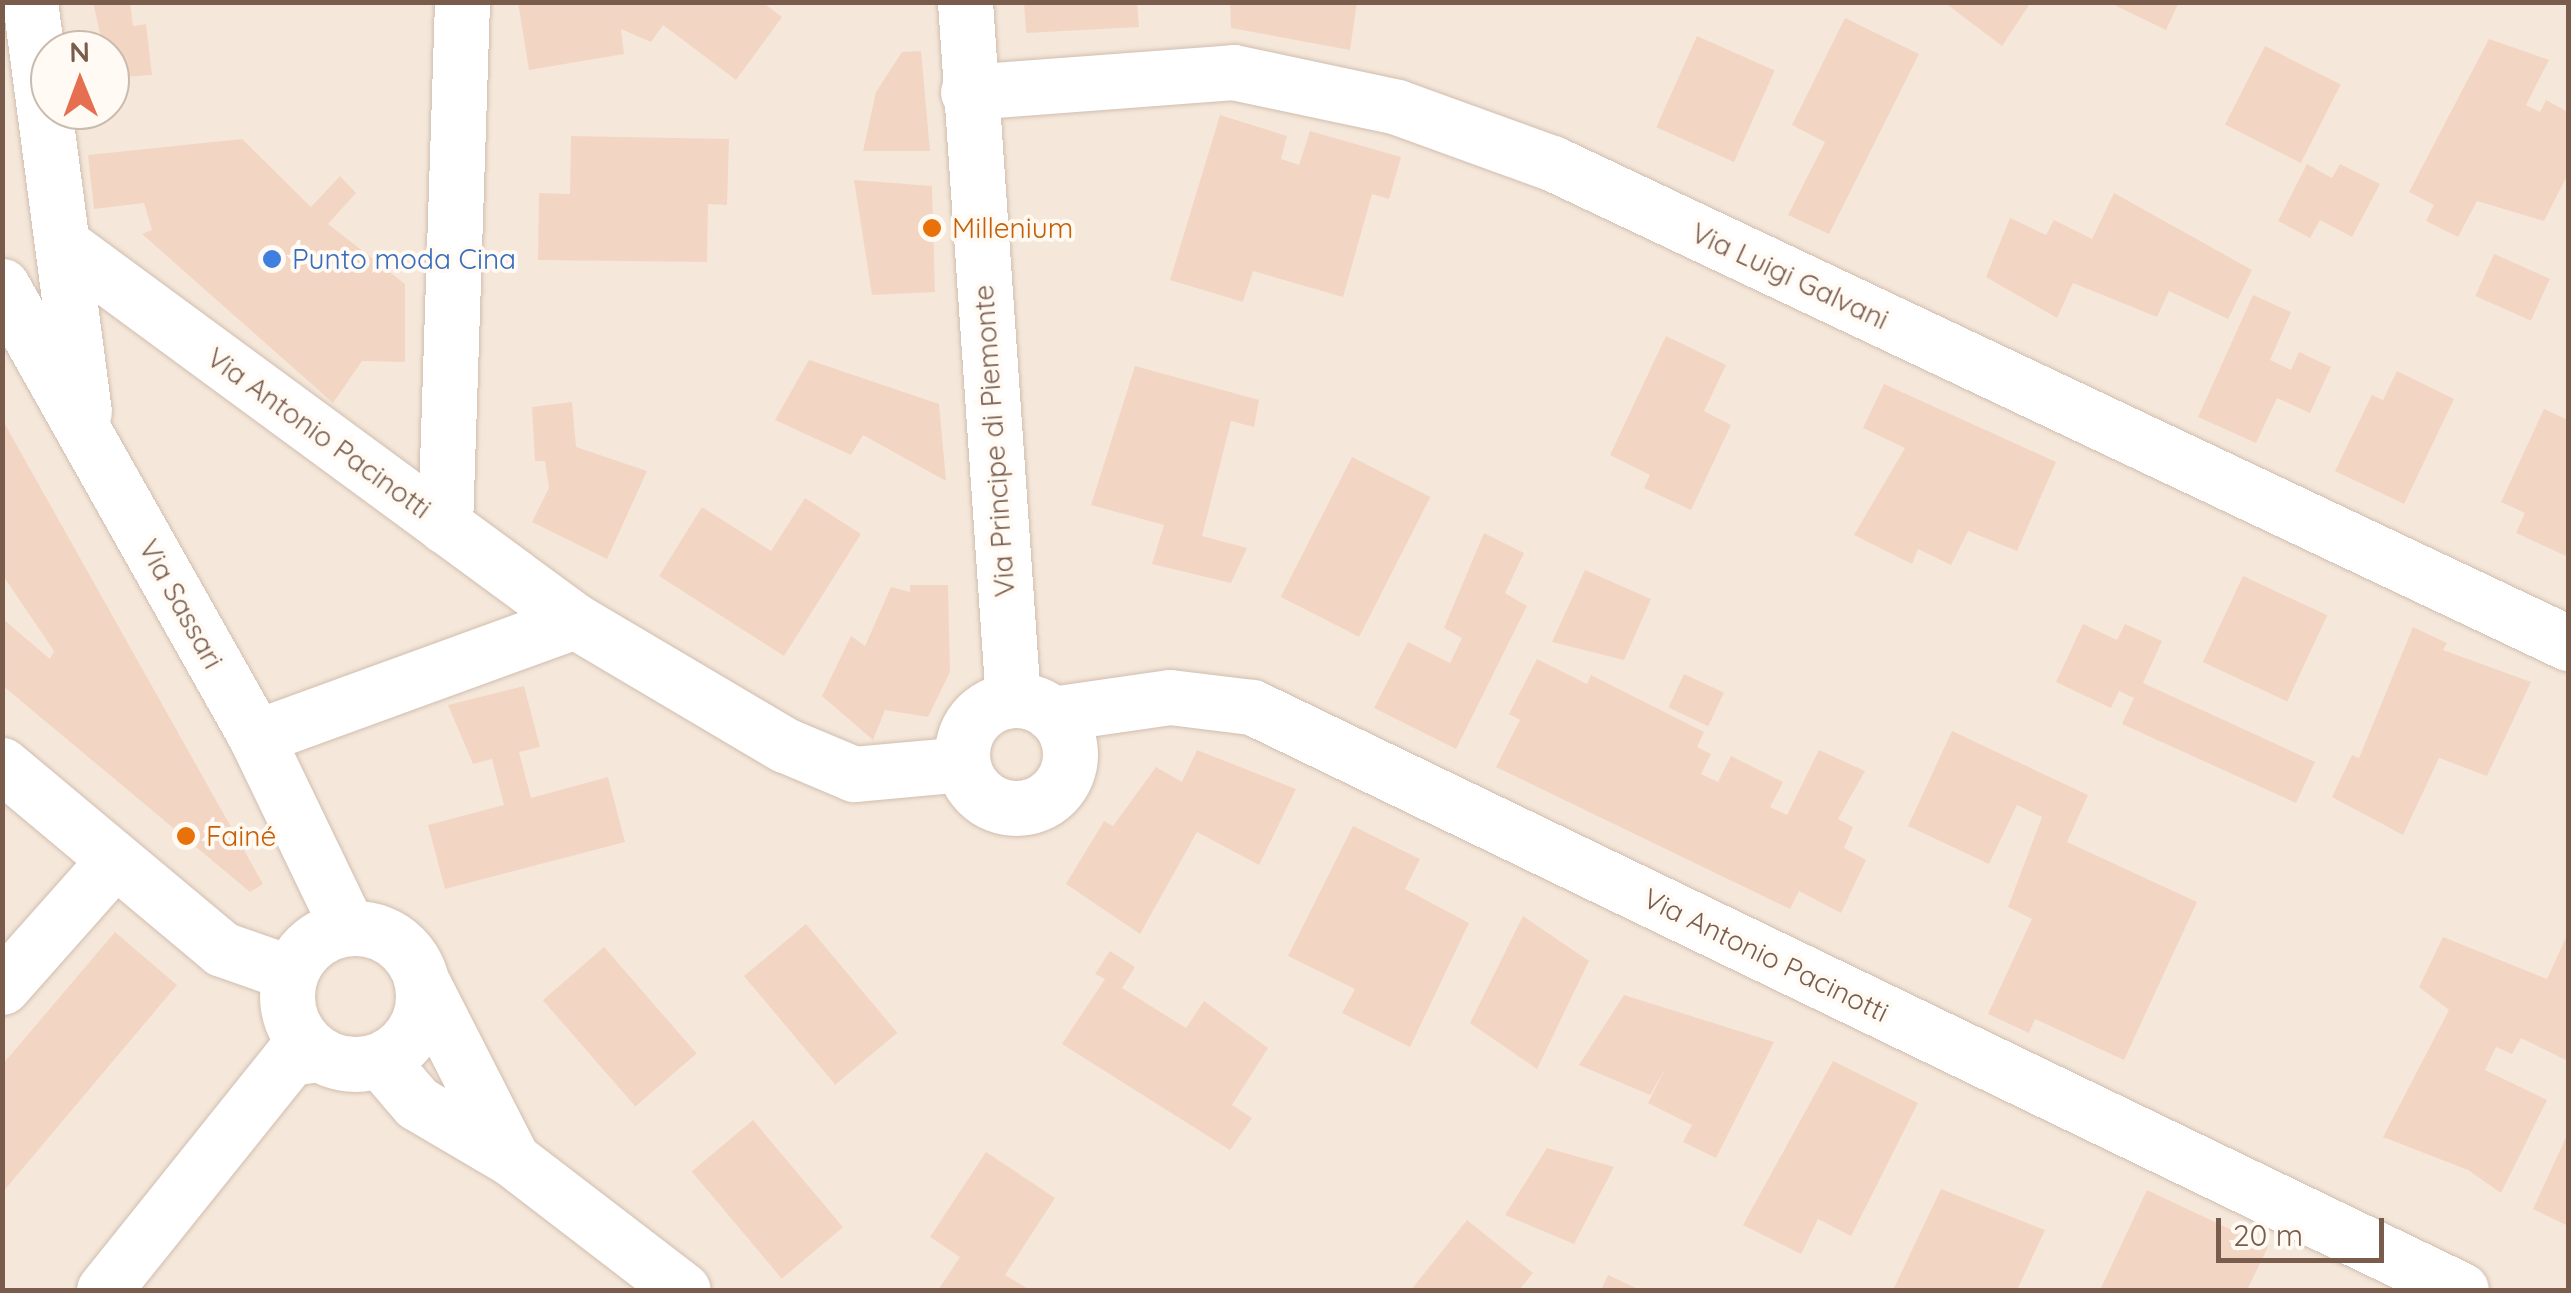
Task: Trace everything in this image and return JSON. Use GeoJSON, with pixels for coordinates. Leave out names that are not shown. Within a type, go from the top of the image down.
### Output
{"type":"FeatureCollection","features":[{"type":"Feature","properties":{"kind":"street"},"geometry":{"type":"LineString","coordinates":[[2,64],[29,2]]}},
{"type":"Feature","properties":{"kind":"street"},"geometry":{"type":"LineString","coordinates":[[29,2],[88,438]]}},
{"type":"Feature","properties":{"kind":"street"},"geometry":{"type":"LineString","coordinates":[[444,526],[462,2]]}},
{"type":"Feature","properties":{"kind":"street","name":"Via Principe di Piemonte"},"geometry":{"type":"LineString","coordinates":[[964,2],[968,92],[1032,707]]}},
{"type":"Feature","properties":{"kind":"street","name":"Via Luigi Galvani"},"geometry":{"type":"LineString","coordinates":[[968,92],[1233,72],[1397,107],[1552,164],[2568,644]]}},
{"type":"Feature","properties":{"kind":"street"},"geometry":{"type":"LineString","coordinates":[[2,274],[62,244]]}},
{"type":"Feature","properties":{"kind":"street","name":"Via Antonio Pacinotti"},"geometry":{"type":"LineString","coordinates":[[62,244],[576,622],[785,745],[854,774],[962,764],[979,714],[1139,698],[1252,706],[2461,1290]]}},
{"type":"Feature","properties":{"kind":"street","name":"Via Sassari"},"geometry":{"type":"LineString","coordinates":[[2,286],[256,737],[348,928]]}},
{"type":"Feature","properties":{"kind":"street"},"geometry":{"type":"LineString","coordinates":[[256,737],[576,622]]}},
{"type":"Feature","properties":{"kind":"street"},"geometry":{"type":"LineString","coordinates":[[962,764],[982,796],[1034,806],[1069,764],[1032,707]]}},
{"type":"Feature","properties":{"kind":"street"},"geometry":{"type":"LineString","coordinates":[[2,765],[112,863],[222,949],[290,973]]}},
{"type":"Feature","properties":{"kind":"street"},"geometry":{"type":"LineString","coordinates":[[2,987],[112,863]]}},
{"type":"Feature","properties":{"kind":"street"},"geometry":{"type":"LineString","coordinates":[[318,1054],[290,1018],[290,973],[314,940],[348,928],[406,949],[512,1160]]}},
{"type":"Feature","properties":{"kind":"street"},"geometry":{"type":"LineString","coordinates":[[380,1060],[415,1031],[424,986]]}},
{"type":"Feature","properties":{"kind":"street"},"geometry":{"type":"LineString","coordinates":[[104,1290],[290,1058],[318,1054],[380,1060],[418,1103],[512,1160],[683,1290]]}},
{"type":"Feature","properties":{"kind":"shaded area"},"geometry":{"type":"Polygon","coordinates":[[[3,3],[2568,3],[2568,1290],[3,1290],[3,3]]]}},
{"type":"Feature","properties":{"kind":"building"},"geometry":{"type":"Polygon","coordinates":[[[93,2],[130,2],[133,26],[146,24],[152,75],[130,77],[130,30],[99,30],[93,2]]]}},
{"type":"Feature","properties":{"kind":"building"},"geometry":{"type":"Polygon","coordinates":[[[518,2],[762,2],[782,17],[736,80],[663,25],[651,42],[621,29],[624,54],[529,70],[518,2]]]}},
{"type":"Feature","properties":{"kind":"building"},"geometry":{"type":"Polygon","coordinates":[[[1024,2],[1137,2],[1139,27],[1026,33],[1024,2]]]}},
{"type":"Feature","properties":{"kind":"building"},"geometry":{"type":"Polygon","coordinates":[[[1230,2],[1357,2],[1350,50],[1231,28],[1230,2]]]}},
{"type":"Feature","properties":{"kind":"building"},"geometry":{"type":"Polygon","coordinates":[[[1944,2],[2031,2],[2002,46],[1944,2]]]}},
{"type":"Feature","properties":{"kind":"building"},"geometry":{"type":"Polygon","coordinates":[[[2108,2],[2179,2],[2166,30],[2108,2]]]}},
{"type":"Feature","properties":{"kind":"building"},"geometry":{"type":"Polygon","coordinates":[[[1845,18],[1919,54],[1829,234],[1788,215],[1825,142],[1792,125],[1845,18]]]}},
{"type":"Feature","properties":{"kind":"building"},"geometry":{"type":"Polygon","coordinates":[[[1697,36],[1775,71],[1734,162],[1656,127],[1697,36]]]}},
{"type":"Feature","properties":{"kind":"building"},"geometry":{"type":"Polygon","coordinates":[[[2489,39],[2549,60],[2526,105],[2540,112],[2546,100],[2568,112],[2568,174],[2544,221],[2477,201],[2458,237],[2426,221],[2434,205],[2409,192],[2489,39]]]}},
{"type":"Feature","properties":{"kind":"building"},"geometry":{"type":"Polygon","coordinates":[[[2265,46],[2341,85],[2301,163],[2225,124],[2265,46]]]}},
{"type":"Feature","properties":{"kind":"building"},"geometry":{"type":"Polygon","coordinates":[[[921,51],[930,151],[863,151],[876,92],[902,52],[921,51]]]}},
{"type":"Feature","properties":{"kind":"building"},"geometry":{"type":"Polygon","coordinates":[[[1220,115],[1287,136],[1281,159],[1299,165],[1310,131],[1401,157],[1389,199],[1372,194],[1343,297],[1253,271],[1243,302],[1170,280],[1220,115]]]}},
{"type":"Feature","properties":{"kind":"building"},"geometry":{"type":"Polygon","coordinates":[[[571,136],[729,139],[727,205],[708,204],[707,262],[538,260],[539,193],[570,194],[571,136]]]}},
{"type":"Feature","properties":{"kind":"building","name":"Punto moda Cina"},"geometry":{"type":"Polygon","coordinates":[[[242,139],[311,207],[340,176],[356,193],[328,224],[405,284],[405,362],[362,361],[333,403],[142,234],[152,230],[144,203],[94,209],[88,155],[242,139]]]}},
{"type":"Feature","properties":{"kind":"building"},"geometry":{"type":"Polygon","coordinates":[[[2307,164],[2332,178],[2340,164],[2380,184],[2352,237],[2320,220],[2310,238],[2278,221],[2307,164]]]}},
{"type":"Feature","properties":{"kind":"building"},"geometry":{"type":"Polygon","coordinates":[[[854,180],[932,186],[935,292],[872,295],[854,180]]]}},
{"type":"Feature","properties":{"kind":"building"},"geometry":{"type":"Polygon","coordinates":[[[2114,193],[2252,270],[2228,319],[2169,291],[2157,317],[2073,283],[2057,318],[1986,277],[2010,218],[2046,235],[2054,220],[2092,239],[2114,193]]]}},
{"type":"Feature","properties":{"kind":"building"},"geometry":{"type":"Polygon","coordinates":[[[2494,254],[2550,279],[2531,321],[2475,296],[2494,254]]]}},
{"type":"Feature","properties":{"kind":"building"},"geometry":{"type":"Polygon","coordinates":[[[2253,295],[2291,312],[2270,360],[2291,370],[2299,352],[2331,367],[2310,413],[2277,398],[2256,443],[2198,417],[2253,295]]]}},
{"type":"Feature","properties":{"kind":"building"},"geometry":{"type":"Polygon","coordinates":[[[1666,336],[1726,365],[1704,411],[1731,425],[1691,510],[1644,488],[1650,475],[1610,455],[1666,336]]]}},
{"type":"Feature","properties":{"kind":"building"},"geometry":{"type":"Polygon","coordinates":[[[809,360],[939,404],[946,481],[863,435],[851,455],[775,420],[809,360]]]}},
{"type":"Feature","properties":{"kind":"building"},"geometry":{"type":"Polygon","coordinates":[[[1135,366],[1259,400],[1254,427],[1231,421],[1202,536],[1247,548],[1231,583],[1152,564],[1164,525],[1091,505],[1135,366]]]}},
{"type":"Feature","properties":{"kind":"building"},"geometry":{"type":"Polygon","coordinates":[[[2397,371],[2454,399],[2404,504],[2335,471],[2372,395],[2383,400],[2397,371]]]}},
{"type":"Feature","properties":{"kind":"building"},"geometry":{"type":"Polygon","coordinates":[[[1884,384],[2056,462],[2017,551],[1968,531],[1951,565],[1918,549],[1912,564],[1854,535],[1905,448],[1863,428],[1884,384]]]}},
{"type":"Feature","properties":{"kind":"building"},"geometry":{"type":"Polygon","coordinates":[[[572,402],[576,447],[647,471],[607,559],[532,522],[549,488],[545,461],[535,461],[532,407],[572,402]]]}},
{"type":"Feature","properties":{"kind":"building"},"geometry":{"type":"Polygon","coordinates":[[[2544,409],[2568,420],[2568,557],[2516,533],[2525,513],[2501,502],[2544,409]]]}},
{"type":"Feature","properties":{"kind":"building"},"geometry":{"type":"Polygon","coordinates":[[[2,419],[263,884],[250,892],[3,686],[3,619],[50,659],[54,651],[2,574],[2,419]]]}},
{"type":"Feature","properties":{"kind":"building"},"geometry":{"type":"Polygon","coordinates":[[[1352,457],[1430,497],[1359,637],[1281,597],[1352,457]]]}},
{"type":"Feature","properties":{"kind":"building"},"geometry":{"type":"Polygon","coordinates":[[[805,498],[861,534],[784,656],[659,576],[702,507],[771,551],[805,498]]]}},
{"type":"Feature","properties":{"kind":"building"},"geometry":{"type":"Polygon","coordinates":[[[1484,533],[1524,553],[1505,593],[1527,606],[1456,749],[1374,708],[1408,642],[1450,663],[1462,638],[1444,628],[1484,533]]]}},
{"type":"Feature","properties":{"kind":"building"},"geometry":{"type":"Polygon","coordinates":[[[1585,570],[1651,599],[1624,660],[1552,642],[1585,570]]]}},
{"type":"Feature","properties":{"kind":"building"},"geometry":{"type":"Polygon","coordinates":[[[2243,576],[2327,615],[2287,701],[2203,662],[2243,576]]]}},
{"type":"Feature","properties":{"kind":"building"},"geometry":{"type":"Polygon","coordinates":[[[910,585],[948,585],[950,672],[928,717],[885,710],[873,740],[822,696],[851,636],[865,646],[891,587],[910,592],[910,585]]]}},
{"type":"Feature","properties":{"kind":"building"},"geometry":{"type":"Polygon","coordinates":[[[2083,624],[2117,640],[2125,624],[2162,641],[2143,683],[2315,762],[2296,803],[2122,724],[2134,698],[2119,691],[2111,708],[2056,682],[2083,624]]]}},
{"type":"Feature","properties":{"kind":"building"},"geometry":{"type":"Polygon","coordinates":[[[2413,627],[2447,643],[2443,650],[2531,682],[2487,776],[2439,758],[2403,835],[2332,797],[2352,755],[2359,758],[2413,627]]]}},
{"type":"Feature","properties":{"kind":"building"},"geometry":{"type":"Polygon","coordinates":[[[1537,659],[1587,684],[1591,675],[1704,732],[1697,747],[1711,754],[1701,774],[1718,782],[1731,756],[1783,782],[1770,807],[1787,815],[1819,750],[1865,771],[1838,819],[1853,827],[1844,848],[1866,860],[1841,913],[1799,891],[1790,909],[1496,767],[1520,720],[1509,714],[1537,659]]]}},
{"type":"Feature","properties":{"kind":"building"},"geometry":{"type":"Polygon","coordinates":[[[1684,674],[1724,693],[1708,726],[1668,708],[1684,674]]]}},
{"type":"Feature","properties":{"kind":"building"},"geometry":{"type":"Polygon","coordinates":[[[524,686],[540,747],[519,752],[531,798],[608,777],[625,842],[445,889],[428,825],[504,805],[492,759],[473,764],[448,705],[524,686]]]}},
{"type":"Feature","properties":{"kind":"building"},"geometry":{"type":"Polygon","coordinates":[[[1952,731],[2088,795],[2067,842],[2197,902],[2124,1060],[2035,1019],[2029,1033],[1988,1014],[2032,919],[2008,907],[2042,817],[2017,805],[1989,864],[1908,826],[1952,731]]]}},
{"type":"Feature","properties":{"kind":"building"},"geometry":{"type":"Polygon","coordinates":[[[1197,750],[1296,789],[1259,865],[1197,832],[1140,934],[1066,884],[1104,821],[1113,826],[1156,767],[1182,782],[1197,750]]]}},
{"type":"Feature","properties":{"kind":"building"},"geometry":{"type":"Polygon","coordinates":[[[1353,826],[1420,859],[1405,889],[1469,923],[1410,1047],[1342,1013],[1355,989],[1288,956],[1353,826]]]}},
{"type":"Feature","properties":{"kind":"building"},"geometry":{"type":"Polygon","coordinates":[[[1523,916],[1589,961],[1537,1069],[1470,1023],[1523,916]]]}},
{"type":"Feature","properties":{"kind":"building"},"geometry":{"type":"Polygon","coordinates":[[[806,924],[897,1033],[835,1085],[744,976],[806,924]]]}},
{"type":"Feature","properties":{"kind":"building"},"geometry":{"type":"Polygon","coordinates":[[[115,932],[177,985],[2,1193],[2,1065],[115,932]]]}},
{"type":"Feature","properties":{"kind":"building"},"geometry":{"type":"Polygon","coordinates":[[[2568,933],[2568,1061],[2521,1038],[2512,1054],[2496,1047],[2485,1070],[2547,1100],[2501,1193],[2468,1170],[2383,1137],[2449,1010],[2419,987],[2443,937],[2547,979],[2568,933]]]}},
{"type":"Feature","properties":{"kind":"building"},"geometry":{"type":"Polygon","coordinates":[[[604,947],[697,1053],[635,1107],[543,1000],[604,947]]]}},
{"type":"Feature","properties":{"kind":"building"},"geometry":{"type":"Polygon","coordinates":[[[1110,951],[1135,967],[1122,988],[1186,1028],[1204,1001],[1268,1048],[1232,1105],[1252,1118],[1230,1150],[1062,1044],[1105,979],[1095,974],[1110,951]]]}},
{"type":"Feature","properties":{"kind":"building"},"geometry":{"type":"Polygon","coordinates":[[[1624,995],[1774,1042],[1716,1158],[1683,1142],[1692,1125],[1648,1103],[1666,1067],[1650,1095],[1579,1065],[1624,995]]]}},
{"type":"Feature","properties":{"kind":"building"},"geometry":{"type":"Polygon","coordinates":[[[1833,1061],[1918,1103],[1851,1236],[1818,1219],[1801,1254],[1743,1225],[1833,1061]]]}},
{"type":"Feature","properties":{"kind":"building"},"geometry":{"type":"Polygon","coordinates":[[[753,1120],[843,1227],[782,1279],[692,1171],[753,1120]]]}},
{"type":"Feature","properties":{"kind":"building"},"geometry":{"type":"Polygon","coordinates":[[[2568,1133],[2568,1226],[2533,1209],[2568,1133]]]}},
{"type":"Feature","properties":{"kind":"building"},"geometry":{"type":"Polygon","coordinates":[[[1547,1148],[1614,1167],[1574,1244],[1505,1215],[1547,1148]]]}},
{"type":"Feature","properties":{"kind":"building"},"geometry":{"type":"Polygon","coordinates":[[[986,1152],[1055,1198],[1005,1275],[1030,1290],[938,1290],[960,1257],[930,1237],[986,1152]]]}},
{"type":"Feature","properties":{"kind":"building"},"geometry":{"type":"Polygon","coordinates":[[[1941,1189],[2045,1230],[2017,1290],[1893,1290],[1941,1189]]]}},
{"type":"Feature","properties":{"kind":"building"},"geometry":{"type":"Polygon","coordinates":[[[2147,1190],[2268,1247],[2247,1290],[2100,1290],[2147,1190]]]}},
{"type":"Feature","properties":{"kind":"building"},"geometry":{"type":"Polygon","coordinates":[[[1467,1220],[1533,1273],[1519,1290],[1411,1290],[1467,1220]]]}},
{"type":"Feature","properties":{"kind":"building"},"geometry":{"type":"Polygon","coordinates":[[[1608,1275],[1640,1290],[1601,1290],[1608,1275]]]}},
{"type":"Feature","properties":{"kind":"place","name":"Millenium"},"geometry":{"type":"Point","coordinates":[932,228]}},
{"type":"Feature","properties":{"kind":"place","name":"Punto moda Cina"},"geometry":{"type":"Point","coordinates":[272,259]}},
{"type":"Feature","properties":{"kind":"place","name":"Fainé"},"geometry":{"type":"Point","coordinates":[186,836]}}]}
